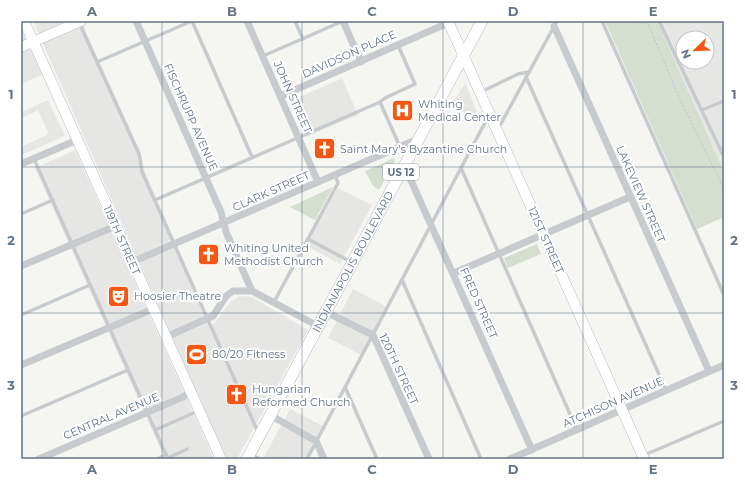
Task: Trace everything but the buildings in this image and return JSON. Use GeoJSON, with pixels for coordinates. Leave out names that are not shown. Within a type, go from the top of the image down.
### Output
{"type":"FeatureCollection","features":[{"type":"Feature","properties":{"kind":"main road","name":"INDIANAPOLIS BOULEVARD"},"geometry":{"type":"LineString","coordinates":[[248,456],[482,21]]}},
{"type":"Feature","properties":{"kind":"street","name":"119TH STREET"},"geometry":{"type":"LineString","coordinates":[[24,21],[221,459]]}},
{"type":"Feature","properties":{"kind":"street"},"geometry":{"type":"LineString","coordinates":[[21,47],[81,21]]}},
{"type":"Feature","properties":{"kind":"street","name":"FISCHRUPP AVENUE"},"geometry":{"type":"LineString","coordinates":[[136,21],[225,223],[226,232],[252,290]]}},
{"type":"Feature","properties":{"kind":"street","name":"JOHN STREET"},"geometry":{"type":"LineString","coordinates":[[247,21],[318,182]]}},
{"type":"Feature","properties":{"kind":"street"},"geometry":{"type":"LineString","coordinates":[[343,21],[361,62]]}},
{"type":"Feature","properties":{"kind":"street","name":"121ST STREET"},"geometry":{"type":"LineString","coordinates":[[448,22],[622,410],[640,458]]}},
{"type":"Feature","properties":{"kind":"street","name":"DAVIDSON PLACE"},"geometry":{"type":"LineString","coordinates":[[281,96],[361,62],[448,22]]}},
{"type":"Feature","properties":{"kind":"street","name":"LAKEVIEW STREET"},"geometry":{"type":"LineString","coordinates":[[555,23],[630,196],[709,371]]}},
{"type":"Feature","properties":{"kind":"street","name":"CLARK STREET"},"geometry":{"type":"LineString","coordinates":[[132,262],[418,139]]}},
{"type":"Feature","properties":{"kind":"street"},"geometry":{"type":"LineString","coordinates":[[21,164],[78,140]]}},
{"type":"Feature","properties":{"kind":"street","name":"FRED STREET"},"geometry":{"type":"LineString","coordinates":[[404,165],[454,273],[532,450]]}},
{"type":"Feature","properties":{"kind":"street"},"geometry":{"type":"LineString","coordinates":[[454,273],[544,235],[630,196]]}},
{"type":"Feature","properties":{"kind":"street"},"geometry":{"type":"LineString","coordinates":[[21,266],[116,226]]}},
{"type":"Feature","properties":{"kind":"street"},"geometry":{"type":"LineString","coordinates":[[166,337],[213,316],[226,296],[233,291],[252,290],[318,326]]}},
{"type":"Feature","properties":{"kind":"street"},"geometry":{"type":"LineString","coordinates":[[21,365],[154,309]]}},
{"type":"Feature","properties":{"kind":"street","name":"120TH STREET"},"geometry":{"type":"LineString","coordinates":[[326,312],[373,335],[429,459]]}},
{"type":"Feature","properties":{"kind":"street","name":"ATCHISON AVENUE"},"geometry":{"type":"LineString","coordinates":[[510,459],[724,365]]}},
{"type":"Feature","properties":{"kind":"street","name":"CENTRAL AVENUE"},"geometry":{"type":"LineString","coordinates":[[39,459],[147,413],[191,392]]}},
{"type":"Feature","properties":{"kind":"street"},"geometry":{"type":"LineString","coordinates":[[270,415],[316,441],[324,459]]}},
{"type":"Feature","properties":{"kind":"lane"},"geometry":{"type":"LineString","coordinates":[[81,21],[82,29],[139,154],[142,172],[260,435]]}},
{"type":"Feature","properties":{"kind":"lane"},"geometry":{"type":"LineString","coordinates":[[97,62],[192,21],[252,157]]}},
{"type":"Feature","properties":{"kind":"lane"},"geometry":{"type":"LineString","coordinates":[[295,21],[302,39]]}},
{"type":"Feature","properties":{"kind":"lane"},"geometry":{"type":"LineString","coordinates":[[263,56],[343,21]]}},
{"type":"Feature","properties":{"kind":"lane"},"geometry":{"type":"LineString","coordinates":[[602,21],[724,295]]}},
{"type":"Feature","properties":{"kind":"lane"},"geometry":{"type":"LineString","coordinates":[[659,21],[724,157]]}},
{"type":"Feature","properties":{"kind":"lane"},"geometry":{"type":"LineString","coordinates":[[497,130],[555,23]]}},
{"type":"Feature","properties":{"kind":"lane"},"geometry":{"type":"LineString","coordinates":[[155,200],[380,102],[385,98],[415,84],[398,45]]}},
{"type":"Feature","properties":{"kind":"lane"},"geometry":{"type":"LineString","coordinates":[[480,92],[518,74],[529,72]]}},
{"type":"Feature","properties":{"kind":"lane"},"geometry":{"type":"LineString","coordinates":[[526,77],[666,390]]}},
{"type":"Feature","properties":{"kind":"lane"},"geometry":{"type":"LineString","coordinates":[[702,110],[724,101]]}},
{"type":"Feature","properties":{"kind":"lane"},"geometry":{"type":"LineString","coordinates":[[380,102],[400,148]]}},
{"type":"Feature","properties":{"kind":"lane"},"geometry":{"type":"LineString","coordinates":[[307,459],[490,114]]}},
{"type":"Feature","properties":{"kind":"lane"},"geometry":{"type":"LineString","coordinates":[[34,159],[167,458]]}},
{"type":"Feature","properties":{"kind":"lane"},"geometry":{"type":"LineString","coordinates":[[461,168],[577,430]]}},
{"type":"Feature","properties":{"kind":"lane"},"geometry":{"type":"LineString","coordinates":[[274,302],[338,183],[335,175]]}},
{"type":"Feature","properties":{"kind":"lane"},"geometry":{"type":"LineString","coordinates":[[21,214],[53,200]]}},
{"type":"Feature","properties":{"kind":"lane"},"geometry":{"type":"LineString","coordinates":[[308,239],[352,262]]}},
{"type":"Feature","properties":{"kind":"lane"},"geometry":{"type":"LineString","coordinates":[[402,280],[481,459]]}},
{"type":"Feature","properties":{"kind":"lane"},"geometry":{"type":"LineString","coordinates":[[21,315],[90,285]]}},
{"type":"Feature","properties":{"kind":"lane"},"geometry":{"type":"LineString","coordinates":[[21,416],[128,370]]}},
{"type":"Feature","properties":{"kind":"lane"},"geometry":{"type":"LineString","coordinates":[[345,388],[377,459]]}},
{"type":"Feature","properties":{"kind":"lane"},"geometry":{"type":"LineString","coordinates":[[155,430],[199,410]]}},
{"type":"Feature","properties":{"kind":"lane"},"geometry":{"type":"LineString","coordinates":[[640,458],[724,421]]}},
{"type":"Feature","properties":{"kind":"lane"},"geometry":{"type":"LineString","coordinates":[[158,459],[167,458],[187,450]]}},
{"type":"Feature","properties":{"kind":"lane"},"geometry":{"type":"LineString","coordinates":[[248,456],[260,459]]}},
{"type":"Feature","properties":{"kind":"path"},"geometry":{"type":"LineString","coordinates":[[636,21],[638,23],[647,22],[678,95],[724,189]]}},
{"type":"Feature","properties":{"kind":"shaded area"},"geometry":{"type":"Polygon","coordinates":[[[33,21],[83,21],[84,28],[141,153],[144,169],[211,325],[214,324],[230,302],[240,296],[252,297],[308,330],[237,459],[226,459],[33,21]]]}},
{"type":"Feature","properties":{"kind":"shaded area"},"geometry":{"type":"Polygon","coordinates":[[[605,21],[657,21],[675,62],[675,70],[679,70],[724,172],[724,221],[722,218],[697,229],[605,21]]]}},
{"type":"Feature","properties":{"kind":"shaded area"},"geometry":{"type":"Polygon","coordinates":[[[657,21],[724,21],[724,172],[679,70],[715,70],[715,30],[675,30],[675,62],[657,21]]]}},
{"type":"Feature","properties":{"kind":"shaded area"},"geometry":{"type":"Polygon","coordinates":[[[21,29],[42,75],[21,84],[21,29]]]}},
{"type":"Feature","properties":{"kind":"shaded area"},"geometry":{"type":"Polygon","coordinates":[[[342,78],[358,115],[306,137],[291,101],[342,78]]]}},
{"type":"Feature","properties":{"kind":"shaded area"},"geometry":{"type":"Polygon","coordinates":[[[465,83],[481,121],[451,106],[465,83]]]}},
{"type":"Feature","properties":{"kind":"shaded area"},"geometry":{"type":"Polygon","coordinates":[[[48,100],[65,136],[21,155],[21,147],[49,134],[38,110],[21,119],[21,112],[48,100]]]}},
{"type":"Feature","properties":{"kind":"shaded area"},"geometry":{"type":"Polygon","coordinates":[[[75,150],[214,459],[165,459],[35,168],[75,150]]]}},
{"type":"Feature","properties":{"kind":"shaded area"},"geometry":{"type":"Polygon","coordinates":[[[394,158],[395,161],[379,190],[373,186],[365,171],[394,158]]]}},
{"type":"Feature","properties":{"kind":"shaded area"},"geometry":{"type":"Polygon","coordinates":[[[333,187],[315,220],[290,207],[333,187]]]}},
{"type":"Feature","properties":{"kind":"shaded area"},"geometry":{"type":"Polygon","coordinates":[[[338,188],[372,205],[340,264],[305,245],[338,188]]]}},
{"type":"Feature","properties":{"kind":"shaded area"},"geometry":{"type":"Polygon","coordinates":[[[537,244],[541,254],[508,268],[504,258],[537,244]]]}},
{"type":"Feature","properties":{"kind":"shaded area"},"geometry":{"type":"Polygon","coordinates":[[[353,289],[389,308],[363,356],[328,338],[353,289]]]}},
{"type":"Feature","properties":{"kind":"shaded area"},"geometry":{"type":"Polygon","coordinates":[[[290,409],[325,427],[308,459],[263,459],[290,409]]]}},
{"type":"Feature","properties":{"kind":"place","name":"Whiting Medical Center"},"geometry":{"type":"Point","coordinates":[403,110]}},
{"type":"Feature","properties":{"kind":"place","name":"Saint Mary's Byzantine Church"},"geometry":{"type":"Point","coordinates":[324,149]}},
{"type":"Feature","properties":{"kind":"place","name":"Whiting United Methodist Church"},"geometry":{"type":"Point","coordinates":[209,254]}},
{"type":"Feature","properties":{"kind":"place","name":"Hoosier Theatre"},"geometry":{"type":"Point","coordinates":[118,296]}},
{"type":"Feature","properties":{"kind":"place","name":"80/20 Fitness"},"geometry":{"type":"Point","coordinates":[196,354]}},
{"type":"Feature","properties":{"kind":"place","name":"Hungarian Reformed Church"},"geometry":{"type":"Point","coordinates":[236,395]}}]}
